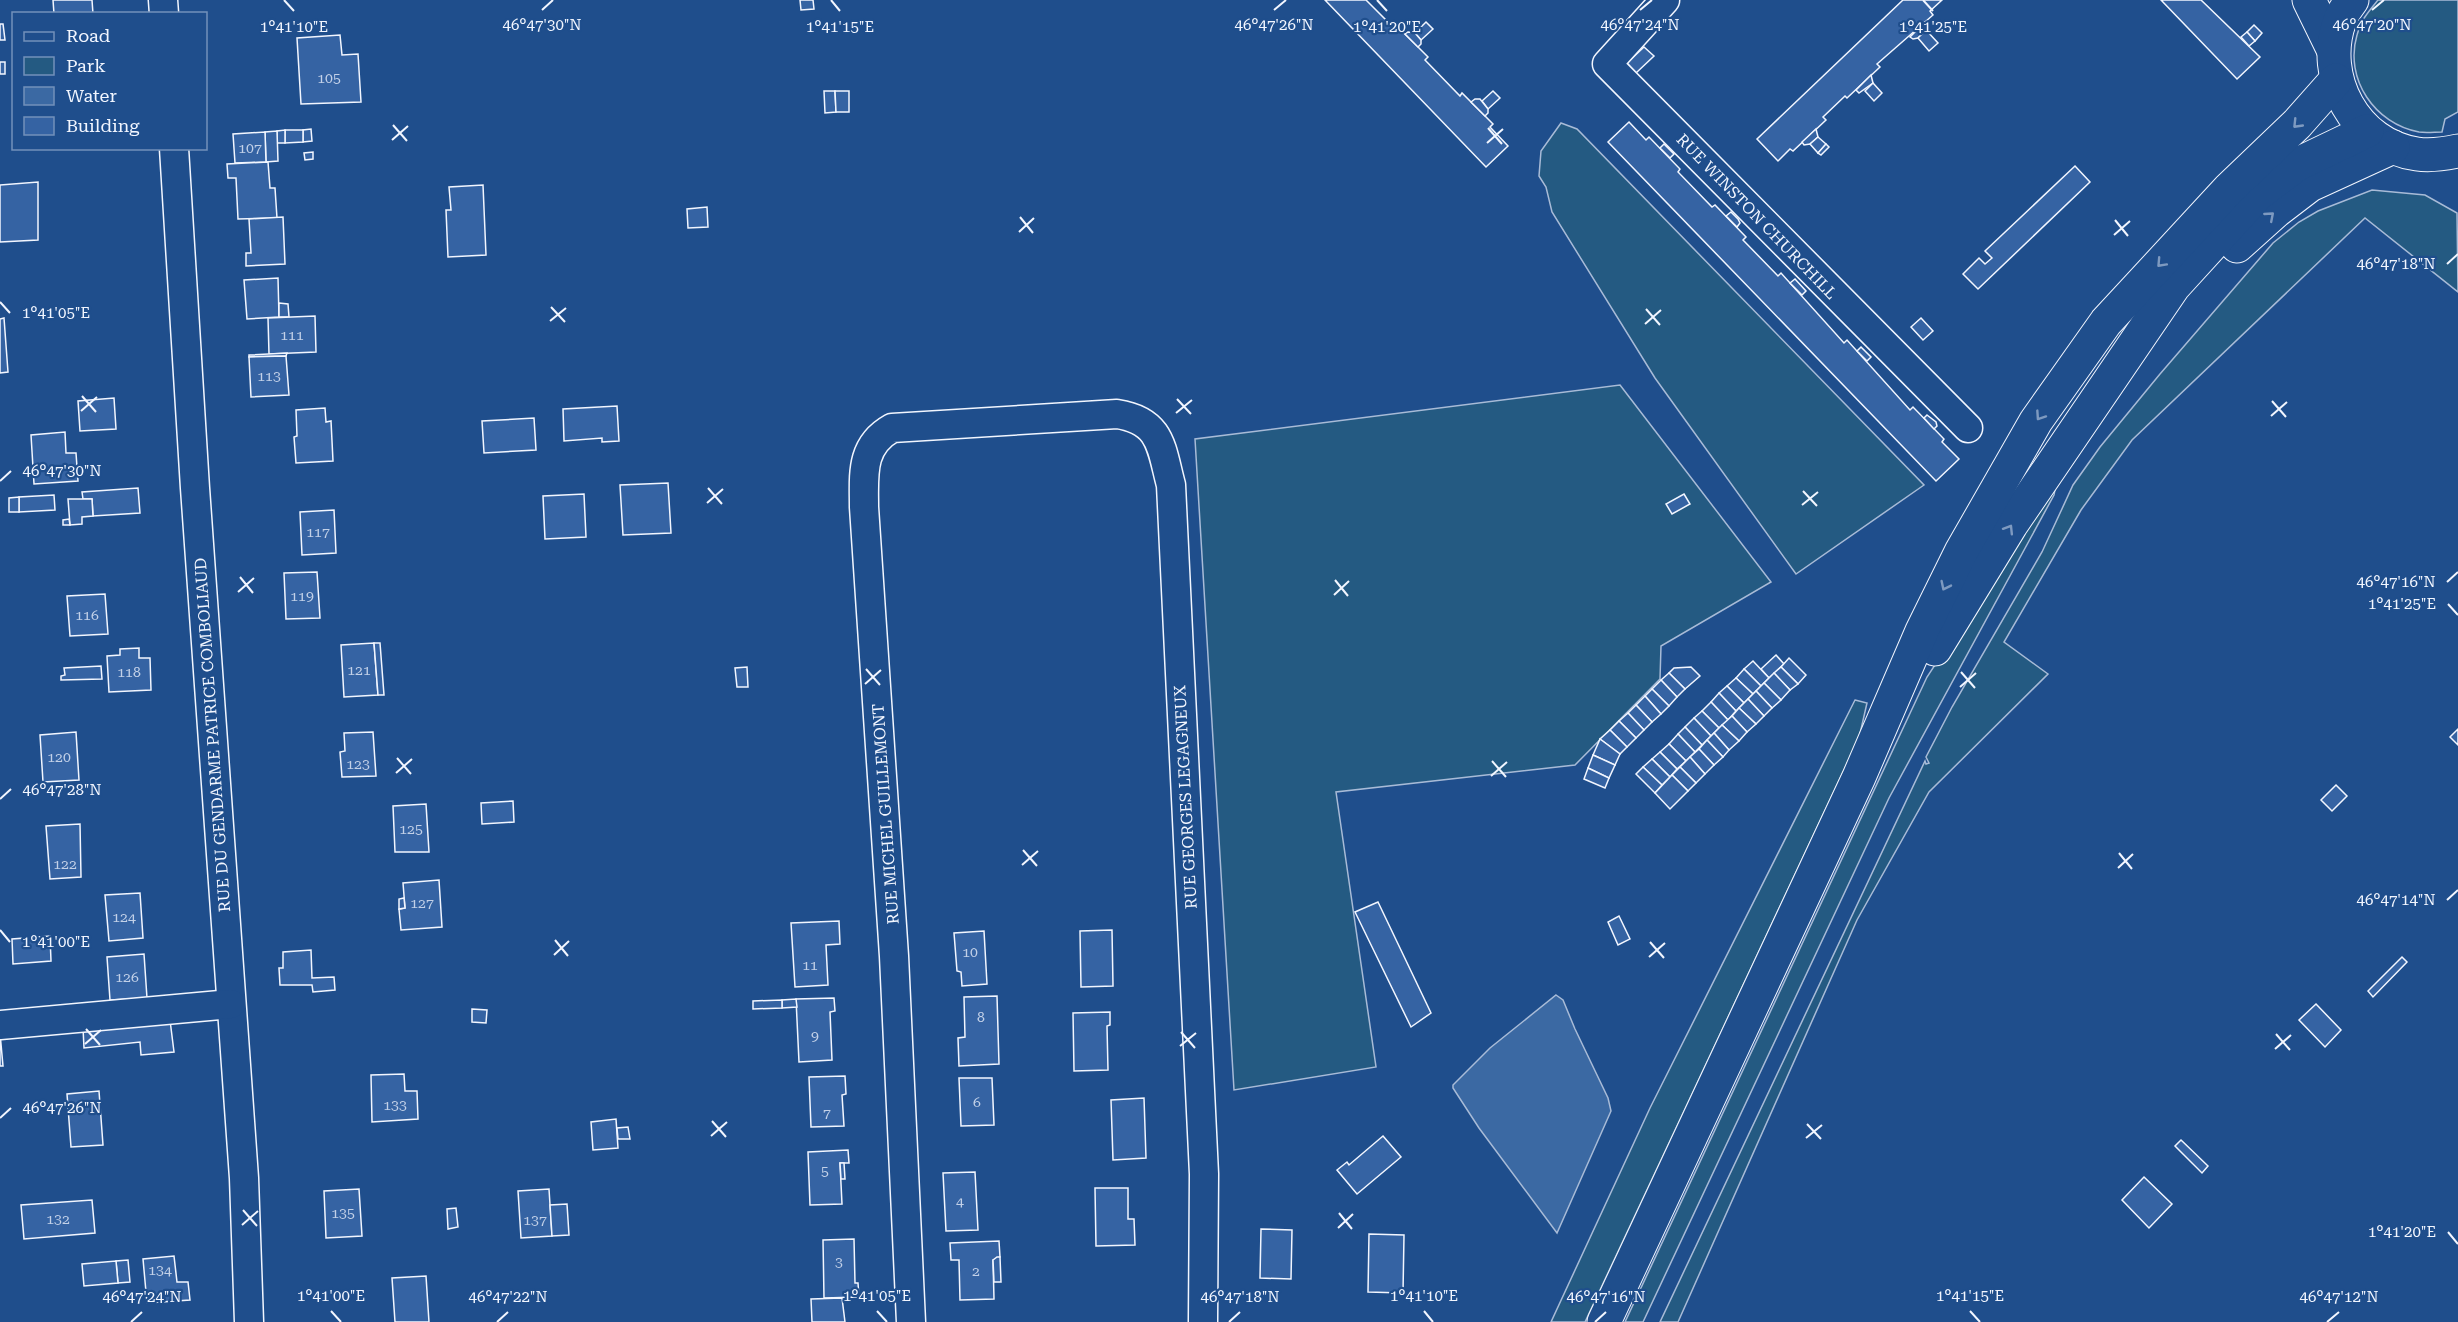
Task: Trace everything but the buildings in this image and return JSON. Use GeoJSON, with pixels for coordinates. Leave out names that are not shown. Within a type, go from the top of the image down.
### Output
{"type":"FeatureCollection","features":[{"type":"Feature","properties":{"kind":"main road"},"geometry":{"type":"LineString","coordinates":[[2309,0],[2335,65],[2348,108],[2380,139],[2416,154],[2452,159]]}},
{"type":"Feature","properties":{"kind":"main road"},"geometry":{"type":"LineString","coordinates":[[1604,1322],[1859,777],[1922,631],[1961,552],[2036,421],[2106,322],[2229,189],[2297,124],[2335,65],[2340,19],[2352,0]]}},
{"type":"Feature","properties":{"kind":"main road"},"geometry":{"type":"LineString","coordinates":[[1859,777],[2011,525],[2087,412],[2228,254],[2276,211],[2310,185],[2380,139]]}},
{"type":"Feature","properties":{"kind":"street","name":"RUE WINSTON CHURCHILL"},"geometry":{"type":"LineString","coordinates":[[1665,0],[1607,64],[1968,428]]}},
{"type":"Feature","properties":{"kind":"street","name":"RUE DU GENDARME PATRICE COMBOLIAUD"},"geometry":{"type":"LineString","coordinates":[[174,150],[196,507],[244,1178],[249,1322]]}},
{"type":"Feature","properties":{"kind":"street","name":"RUE GEORGES LEGAGNEUX"},"geometry":{"type":"LineString","coordinates":[[1003,419],[1117,414],[1134,416],[1157,434],[1171,485],[1204,1174],[1203,1322]]}},
{"type":"Feature","properties":{"kind":"street","name":"RUE MICHEL GUILLEMONT"},"geometry":{"type":"LineString","coordinates":[[911,1322],[894,956],[864,507],[864,468],[875,442],[881,434],[892,428],[1003,419]]}},
{"type":"Feature","properties":{"kind":"street"},"geometry":{"type":"LineString","coordinates":[[0,1025],[231,1004]]}},
{"type":"Feature","properties":{"kind":"green space"},"geometry":{"type":"Polygon","coordinates":[[[2378,0],[2458,0],[2458,112],[2445,119],[2442,132],[2419,132],[2389,120],[2367,97],[2359,83],[2354,51],[2358,30],[2378,0]]]}},
{"type":"Feature","properties":{"kind":"green space"},"geometry":{"type":"Polygon","coordinates":[[[1561,123],[1577,129],[1924,485],[1796,574],[1655,378],[1552,212],[1546,187],[1539,176],[1541,151],[1561,123]]]}},
{"type":"Feature","properties":{"kind":"green space"},"geometry":{"type":"Polygon","coordinates":[[[2372,190],[2425,195],[2457,213],[2458,292],[2365,218],[2132,440],[2081,510],[2004,642],[2048,674],[1929,792],[1857,920],[1678,1322],[1660,1322],[1925,761],[1926,764],[1929,763],[1926,757],[1952,707],[2042,552],[2073,485],[2100,447],[2160,374],[2273,243],[2299,222],[2318,211],[2372,190]]]}},
{"type":"Feature","properties":{"kind":"green space"},"geometry":{"type":"Polygon","coordinates":[[[1620,385],[1771,582],[1661,646],[1660,679],[1575,765],[1336,792],[1376,1067],[1234,1090],[1195,439],[1620,385]]]}},
{"type":"Feature","properties":{"kind":"green space"},"geometry":{"type":"Polygon","coordinates":[[[2057,479],[2054,495],[1889,798],[1643,1322],[1625,1322],[1927,677],[2057,479]]]}},
{"type":"Feature","properties":{"kind":"green space"},"geometry":{"type":"Polygon","coordinates":[[[1855,700],[1867,703],[1859,738],[1585,1322],[1551,1322],[1650,1108],[1855,700]]]}},
{"type":"Feature","properties":{"kind":"water"},"geometry":{"type":"Polygon","coordinates":[[[1556,995],[1563,1000],[1608,1098],[1611,1111],[1557,1233],[1479,1128],[1453,1088],[1453,1085],[1490,1048],[1556,995]]]}}]}
